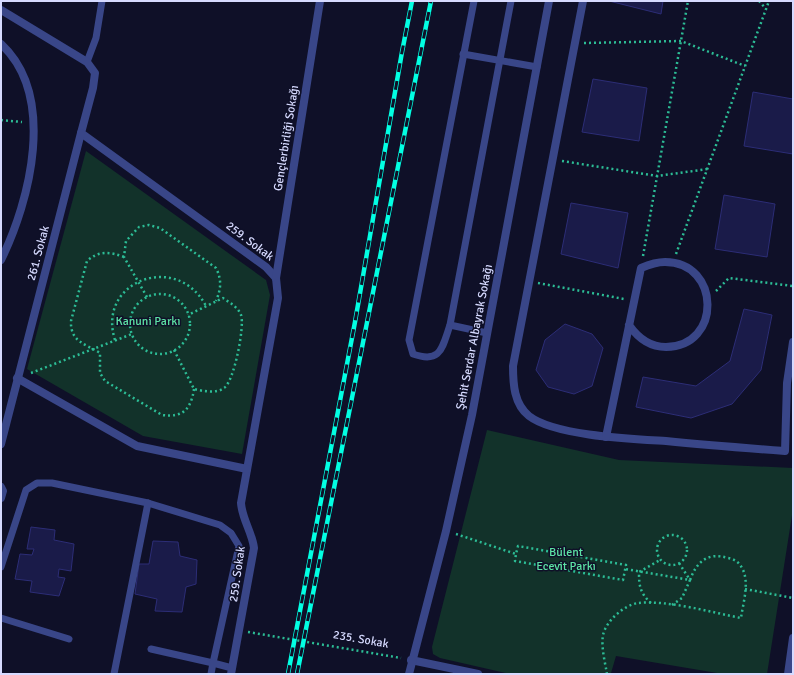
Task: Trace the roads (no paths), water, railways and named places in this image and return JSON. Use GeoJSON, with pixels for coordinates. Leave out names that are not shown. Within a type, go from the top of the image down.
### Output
{"type":"FeatureCollection","features":[{"type":"Feature","properties":{"kind":"street","name":"Gençlerbirliği Sokağı"},"geometry":{"type":"LineString","coordinates":[[276,278],[320,1]]}},
{"type":"Feature","properties":{"kind":"street","name":"Şehit Serdar Albayrak Sokağı"},"geometry":{"type":"LineString","coordinates":[[409,674],[446,531],[472,415],[549,1]]}},
{"type":"Feature","properties":{"kind":"street"},"geometry":{"type":"LineString","coordinates":[[583,1],[513,366],[513,386],[518,402],[529,416],[543,424],[606,436],[785,451],[786,383],[793,342]]}},
{"type":"Feature","properties":{"kind":"street"},"geometry":{"type":"LineString","coordinates":[[1,10],[87,62],[95,73],[93,88],[81,133]]}},
{"type":"Feature","properties":{"kind":"street"},"geometry":{"type":"LineString","coordinates":[[1,44],[19,68],[29,92],[33,122],[32,161],[25,200],[14,234],[1,260]]}},
{"type":"Feature","properties":{"kind":"street","name":"259. Sokak"},"geometry":{"type":"LineString","coordinates":[[81,133],[266,267],[276,278],[278,298],[241,503],[241,511],[253,536],[254,548],[232,671]]}},
{"type":"Feature","properties":{"kind":"street","name":"261. Sokak"},"geometry":{"type":"LineString","coordinates":[[1,444],[81,133]]}},
{"type":"Feature","properties":{"kind":"street"},"geometry":{"type":"LineString","coordinates":[[606,436],[629,325],[641,268],[663,262],[673,262],[686,267],[696,275],[704,285],[708,298],[708,311],[704,324],[696,335],[685,343],[673,347],[659,347],[647,343],[636,335],[629,325]]}},
{"type":"Feature","properties":{"kind":"street"},"geometry":{"type":"LineString","coordinates":[[17,378],[138,446],[247,469]]}},
{"type":"Feature","properties":{"kind":"street"},"geometry":{"type":"LineString","coordinates":[[1,487],[3,492],[1,498]]}},
{"type":"Feature","properties":{"kind":"street"},"geometry":{"type":"LineString","coordinates":[[788,674],[793,638]]}},
{"type":"Feature","properties":{"kind":"street"},"geometry":{"type":"LineString","coordinates":[[412,660],[478,674]]}},
{"type":"Feature","properties":{"kind":"lane"},"geometry":{"type":"LineString","coordinates":[[87,62],[96,38],[102,1]]}},
{"type":"Feature","properties":{"kind":"lane"},"geometry":{"type":"LineString","coordinates":[[474,1],[412,316],[409,340],[413,354],[426,358],[437,354],[443,345],[450,325],[511,1]]}},
{"type":"Feature","properties":{"kind":"lane"},"geometry":{"type":"LineString","coordinates":[[463,54],[537,66]]}},
{"type":"Feature","properties":{"kind":"lane"},"geometry":{"type":"LineString","coordinates":[[450,325],[487,333]]}},
{"type":"Feature","properties":{"kind":"lane"},"geometry":{"type":"LineString","coordinates":[[1,567],[26,490],[37,483],[52,483],[148,503],[220,525],[231,533],[239,546],[211,674]]}},
{"type":"Feature","properties":{"kind":"lane"},"geometry":{"type":"LineString","coordinates":[[114,674],[148,503]]}},
{"type":"Feature","properties":{"kind":"lane"},"geometry":{"type":"LineString","coordinates":[[1,618],[69,639]]}},
{"type":"Feature","properties":{"kind":"lane"},"geometry":{"type":"LineString","coordinates":[[151,649],[213,662],[232,671]]}},
{"type":"Feature","properties":{"kind":"railway"},"geometry":{"type":"LineString","coordinates":[[288,674],[355,322],[412,1]]}},
{"type":"Feature","properties":{"kind":"railway"},"geometry":{"type":"LineString","coordinates":[[297,674],[431,1]]}},
{"type":"Feature","properties":{"kind":"park label","name":"Kanuni Parkı"},"geometry":{"type":"Point","coordinates":[148,321]}},
{"type":"Feature","properties":{"kind":"park label","name":"Bülent Ecevit Parkı"},"geometry":{"type":"Point","coordinates":[566,559]}}]}
